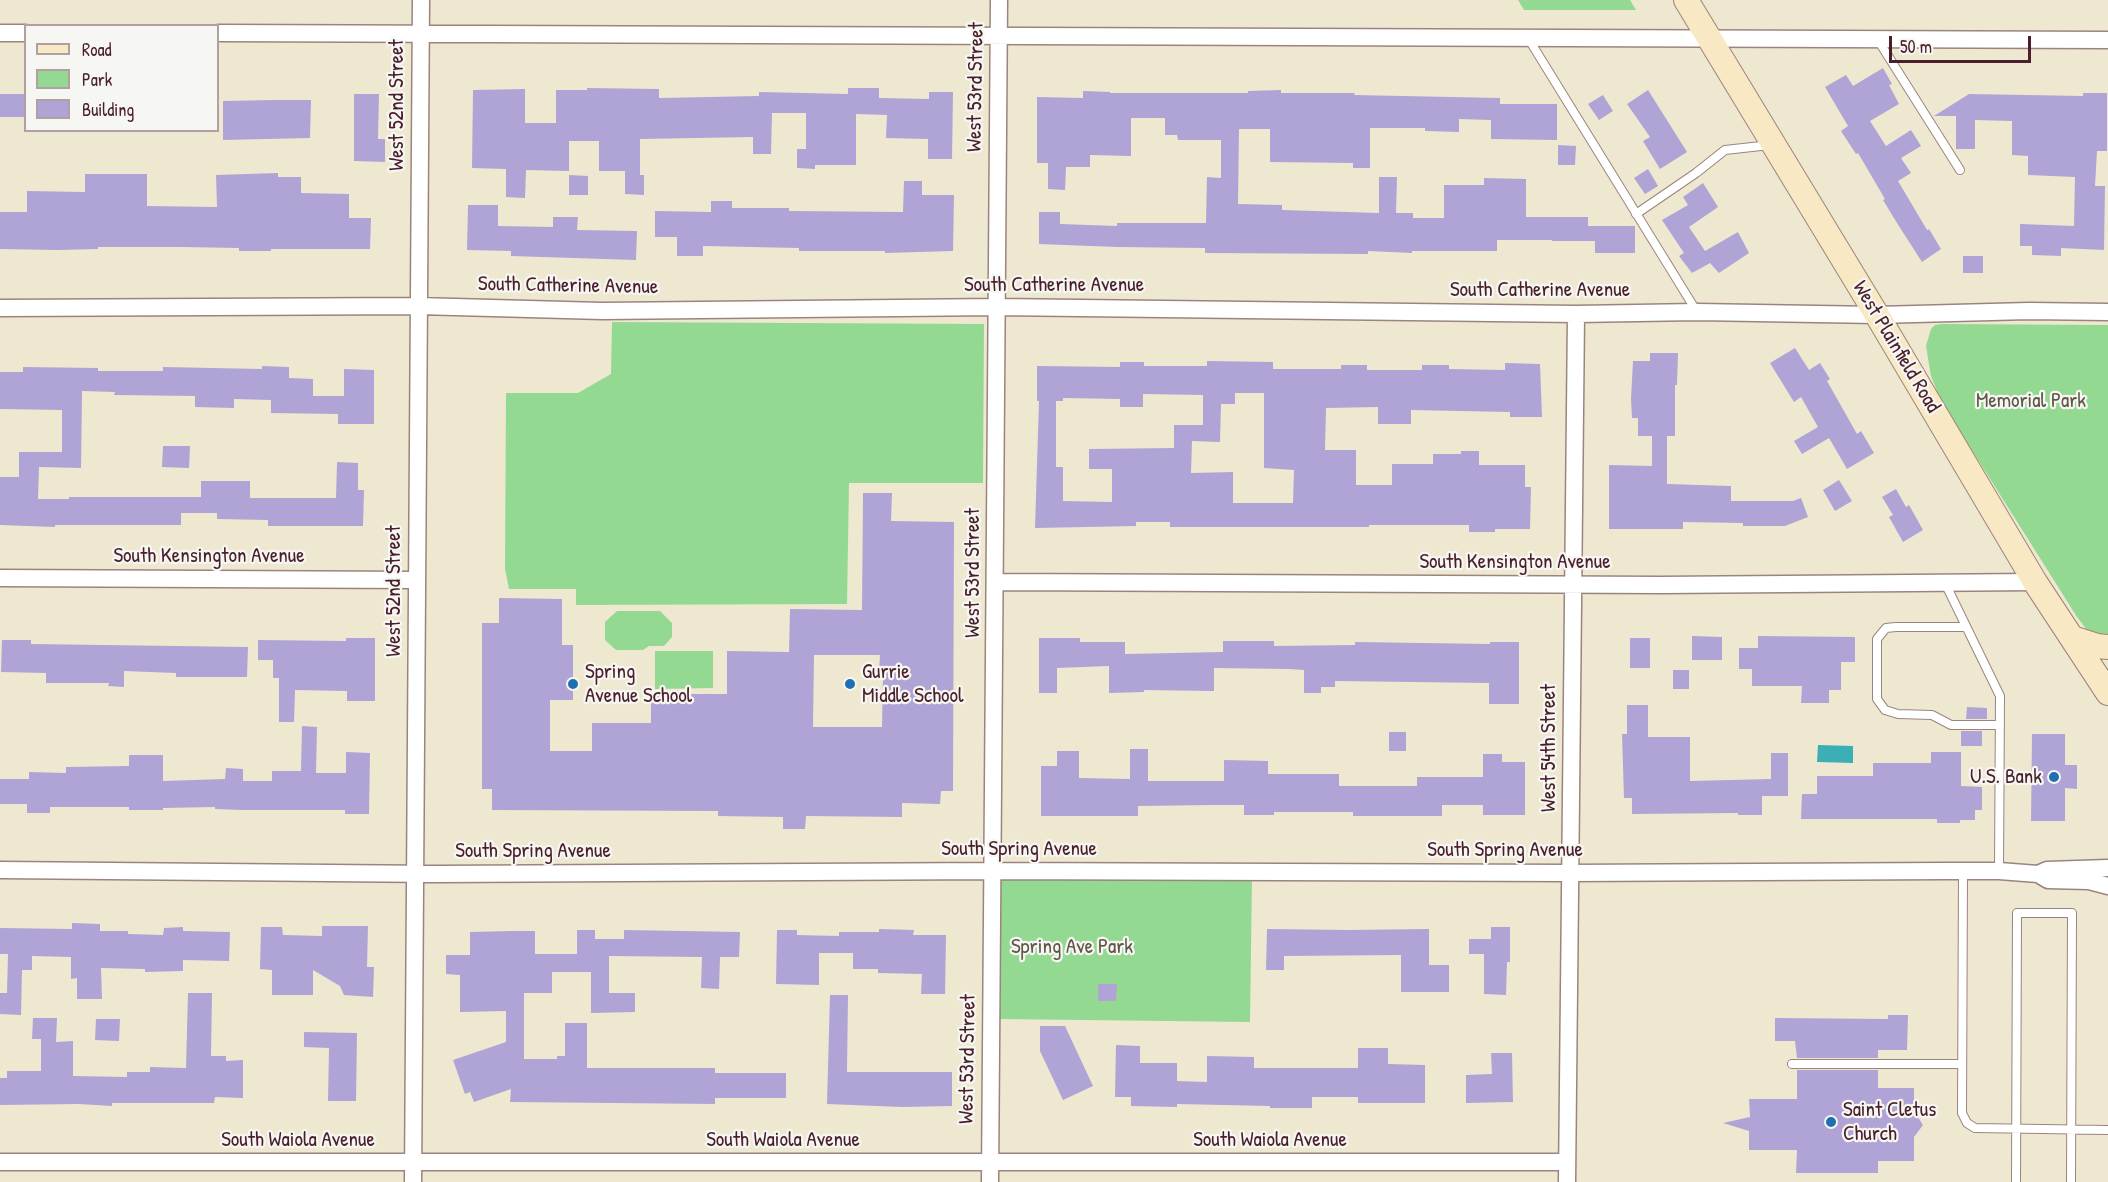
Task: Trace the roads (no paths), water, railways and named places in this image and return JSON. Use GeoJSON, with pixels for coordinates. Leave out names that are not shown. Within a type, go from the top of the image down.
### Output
{"type":"FeatureCollection","features":[{"type":"Feature","properties":{"kind":"main road","name":"West Plainfield Road"},"geometry":{"type":"LineString","coordinates":[[1686,0],[1877,315],[2035,582],[2108,693]]}},
{"type":"Feature","properties":{"kind":"main road"},"geometry":{"type":"LineString","coordinates":[[2072,638],[2108,647]]}},
{"type":"Feature","properties":{"kind":"street","name":"West 52nd Street"},"geometry":{"type":"LineString","coordinates":[[413,1182],[421,0]]}},
{"type":"Feature","properties":{"kind":"street","name":"West 53rd Street"},"geometry":{"type":"LineString","coordinates":[[990,1182],[999,0]]}},
{"type":"Feature","properties":{"kind":"street"},"geometry":{"type":"LineString","coordinates":[[0,33],[24,33]]}},
{"type":"Feature","properties":{"kind":"street"},"geometry":{"type":"LineString","coordinates":[[219,33],[2108,40]]}},
{"type":"Feature","properties":{"kind":"street","name":"South Catherine Avenue"},"geometry":{"type":"LineString","coordinates":[[0,308],[418,306],[602,311],[997,307],[1877,315],[2029,311],[2108,312]]}},
{"type":"Feature","properties":{"kind":"street","name":"West 54th Street"},"geometry":{"type":"LineString","coordinates":[[1567,1182],[1576,314]]}},
{"type":"Feature","properties":{"kind":"street","name":"South Kensington Avenue"},"geometry":{"type":"LineString","coordinates":[[0,578],[417,580]]}},
{"type":"Feature","properties":{"kind":"street","name":"South Kensington Avenue"},"geometry":{"type":"LineString","coordinates":[[996,582],[1572,585],[2035,582]]}},
{"type":"Feature","properties":{"kind":"street","name":"South Spring Avenue"},"geometry":{"type":"LineString","coordinates":[[2038,874],[2047,870],[2108,868]]}},
{"type":"Feature","properties":{"kind":"street","name":"South Spring Avenue"},"geometry":{"type":"LineString","coordinates":[[0,870],[415,874],[1999,871],[2038,874],[2048,880],[2089,881],[2108,886]]}},
{"type":"Feature","properties":{"kind":"street","name":"South Waiola Avenue"},"geometry":{"type":"LineString","coordinates":[[0,1162],[1567,1162]]}},
{"type":"Feature","properties":{"kind":"lane"},"geometry":{"type":"LineString","coordinates":[[1528,38],[1697,312]]}},
{"type":"Feature","properties":{"kind":"lane"},"geometry":{"type":"LineString","coordinates":[[1878,40],[1960,170]]}},
{"type":"Feature","properties":{"kind":"lane"},"geometry":{"type":"LineString","coordinates":[[1636,214],[1725,150],[1774,145]]}},
{"type":"Feature","properties":{"kind":"lane"},"geometry":{"type":"LineString","coordinates":[[1945,583],[2000,696],[1999,871]]}},
{"type":"Feature","properties":{"kind":"lane"},"geometry":{"type":"LineString","coordinates":[[1966,627],[1886,628],[1877,639],[1877,699],[1885,710],[1898,714],[1932,715],[1951,725],[2000,725]]}},
{"type":"Feature","properties":{"kind":"lane"},"geometry":{"type":"LineString","coordinates":[[1963,871],[1962,1113],[1967,1123],[1975,1128],[2108,1130]]}},
{"type":"Feature","properties":{"kind":"lane"},"geometry":{"type":"LineString","coordinates":[[2016,1182],[2017,913],[2073,913],[2071,1182]]}},
{"type":"Feature","properties":{"kind":"lane"},"geometry":{"type":"LineString","coordinates":[[1792,1064],[1962,1064]]}},
{"type":"Feature","properties":{"kind":"water"},"geometry":{"type":"Polygon","coordinates":[[[1818,745],[1853,746],[1853,763],[1817,762],[1818,745]]]}},
{"type":"Feature","properties":{"kind":"place","name":"Spring Avenue School"},"geometry":{"type":"Point","coordinates":[573,684]}},
{"type":"Feature","properties":{"kind":"place","name":"Gurrie Middle School"},"geometry":{"type":"Point","coordinates":[850,684]}},
{"type":"Feature","properties":{"kind":"place","name":"U.S. Bank"},"geometry":{"type":"Point","coordinates":[2054,777]}},
{"type":"Feature","properties":{"kind":"place","name":"Saint Cletus Church"},"geometry":{"type":"Point","coordinates":[1831,1122]}},
{"type":"Feature","properties":{"kind":"park label","name":"Memorial Park"},"geometry":{"type":"Point","coordinates":[2031,401]}},
{"type":"Feature","properties":{"kind":"park label","name":"Spring Ave Park"},"geometry":{"type":"Point","coordinates":[1072,947]}}]}
